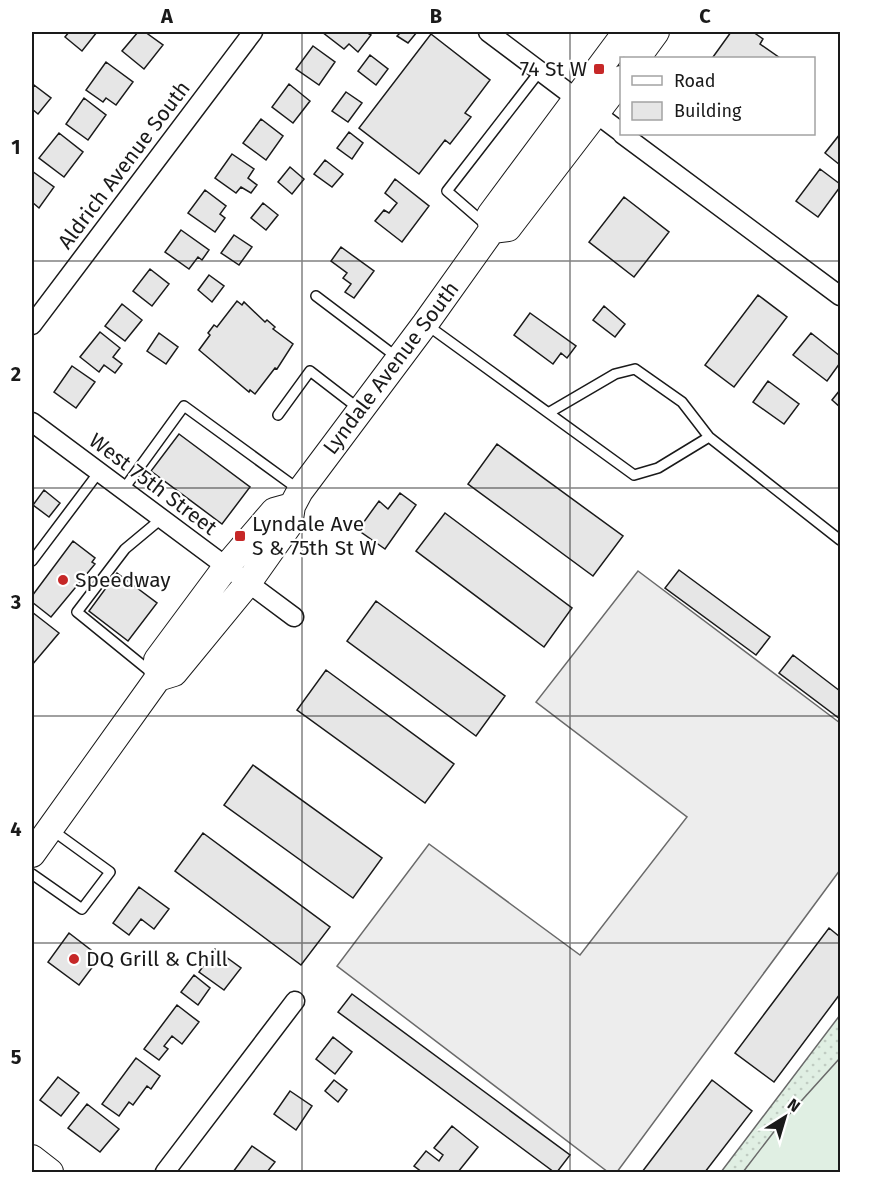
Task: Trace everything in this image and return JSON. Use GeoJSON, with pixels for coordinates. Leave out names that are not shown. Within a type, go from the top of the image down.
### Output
{"type":"FeatureCollection","features":[{"type":"Feature","properties":{"kind":"main road","name":"Lyndale Avenue South"},"geometry":{"type":"LineString","coordinates":[[32,854],[158,678],[174,673],[248,583],[289,525],[296,498],[492,230],[490,215],[626,32]]}},
{"type":"Feature","properties":{"kind":"main road"},"geometry":{"type":"LineString","coordinates":[[638,57],[656,32]]}},
{"type":"Feature","properties":{"kind":"main road","name":"Lyndale Avenue South"},"geometry":{"type":"LineString","coordinates":[[492,230],[508,228],[620,80]]}},
{"type":"Feature","properties":{"kind":"main road","name":"Lyndale Avenue South"},"geometry":{"type":"LineString","coordinates":[[158,678],[157,660],[226,567],[274,511],[296,498]]}},
{"type":"Feature","properties":{"kind":"main road"},"geometry":{"type":"LineString","coordinates":[[32,1158],[50,1173]]}},
{"type":"Feature","properties":{"kind":"street","name":"Aldrich Avenue South"},"geometry":{"type":"LineString","coordinates":[[32,325],[253,32]]}},
{"type":"Feature","properties":{"kind":"street"},"geometry":{"type":"LineString","coordinates":[[488,32],[620,132]]}},
{"type":"Feature","properties":{"kind":"street"},"geometry":{"type":"LineString","coordinates":[[625,135],[837,287]]}},
{"type":"Feature","properties":{"kind":"street","name":"West 75th Street"},"geometry":{"type":"LineString","coordinates":[[32,422],[294,617]]}},
{"type":"Feature","properties":{"kind":"street"},"geometry":{"type":"LineString","coordinates":[[165,1173],[295,1001]]}},
{"type":"Feature","properties":{"kind":"lane"},"geometry":{"type":"LineString","coordinates":[[492,230],[447,191],[540,71]]}},
{"type":"Feature","properties":{"kind":"lane"},"geometry":{"type":"LineString","coordinates":[[316,296],[399,358]]}},
{"type":"Feature","properties":{"kind":"lane"},"geometry":{"type":"LineString","coordinates":[[425,324],[550,412],[634,475],[658,468],[709,437]]}},
{"type":"Feature","properties":{"kind":"lane"},"geometry":{"type":"LineString","coordinates":[[550,412],[615,374],[635,369],[682,402],[709,437],[840,540]]}},
{"type":"Feature","properties":{"kind":"lane"},"geometry":{"type":"LineString","coordinates":[[278,415],[310,371],[360,410]]}},
{"type":"Feature","properties":{"kind":"lane"},"geometry":{"type":"LineString","coordinates":[[123,490],[184,406],[296,498]]}},
{"type":"Feature","properties":{"kind":"lane"},"geometry":{"type":"LineString","coordinates":[[32,561],[99,472]]}},
{"type":"Feature","properties":{"kind":"lane"},"geometry":{"type":"LineString","coordinates":[[158,678],[77,612],[125,549],[160,519]]}},
{"type":"Feature","properties":{"kind":"lane"},"geometry":{"type":"LineString","coordinates":[[32,874],[82,909],[110,872],[50,829]]}},
{"type":"Feature","properties":{"kind":"green space"},"geometry":{"type":"Polygon","coordinates":[[[840,1015],[840,1172],[721,1172],[840,1015]]]}},
{"type":"Feature","properties":{"kind":"green space"},"geometry":{"type":"Polygon","coordinates":[[[840,1058],[840,1172],[743,1172],[776,1129],[840,1058]]]}},
{"type":"Feature","properties":{"kind":"shaded area"},"geometry":{"type":"Polygon","coordinates":[[[638,571],[840,723],[840,870],[617,1172],[608,1172],[337,966],[429,844],[580,955],[687,817],[536,702],[638,571]]]}},
{"type":"Feature","properties":{"kind":"building"},"geometry":{"type":"Polygon","coordinates":[[[69,32],[97,32],[82,51],[65,37],[69,32]]]}},
{"type":"Feature","properties":{"kind":"building"},"geometry":{"type":"Polygon","coordinates":[[[138,32],[145,32],[163,45],[144,69],[122,51],[138,32]]]}},
{"type":"Feature","properties":{"kind":"building"},"geometry":{"type":"Polygon","coordinates":[[[322,32],[366,32],[371,35],[358,52],[349,44],[344,49],[322,32]]]}},
{"type":"Feature","properties":{"kind":"building"},"geometry":{"type":"Polygon","coordinates":[[[401,32],[417,32],[408,43],[397,36],[401,32]]]}},
{"type":"Feature","properties":{"kind":"building"},"geometry":{"type":"Polygon","coordinates":[[[731,32],[753,32],[763,39],[760,44],[779,57],[713,57],[731,32]]]}},
{"type":"Feature","properties":{"kind":"building"},"geometry":{"type":"Polygon","coordinates":[[[431,34],[490,80],[465,113],[471,117],[450,144],[445,140],[419,174],[359,128],[431,34]]]}},
{"type":"Feature","properties":{"kind":"building"},"geometry":{"type":"Polygon","coordinates":[[[313,46],[335,62],[319,85],[296,69],[313,46]]]}},
{"type":"Feature","properties":{"kind":"building"},"geometry":{"type":"Polygon","coordinates":[[[370,55],[388,69],[376,85],[358,71],[370,55]]]}},
{"type":"Feature","properties":{"kind":"building"},"geometry":{"type":"Polygon","coordinates":[[[106,62],[133,82],[116,105],[106,98],[103,102],[86,90],[106,62]]]}},
{"type":"Feature","properties":{"kind":"building"},"geometry":{"type":"Polygon","coordinates":[[[289,84],[310,101],[293,123],[272,107],[289,84]]]}},
{"type":"Feature","properties":{"kind":"building"},"geometry":{"type":"Polygon","coordinates":[[[34,85],[51,98],[38,114],[32,109],[34,85]]]}},
{"type":"Feature","properties":{"kind":"building"},"geometry":{"type":"Polygon","coordinates":[[[346,92],[362,103],[348,122],[332,111],[346,92]]]}},
{"type":"Feature","properties":{"kind":"building"},"geometry":{"type":"Polygon","coordinates":[[[84,98],[106,115],[88,140],[66,124],[84,98]]]}},
{"type":"Feature","properties":{"kind":"building"},"geometry":{"type":"Polygon","coordinates":[[[261,119],[283,136],[266,160],[243,143],[261,119]]]}},
{"type":"Feature","properties":{"kind":"building"},"geometry":{"type":"Polygon","coordinates":[[[349,132],[363,143],[352,159],[337,148],[349,132]]]}},
{"type":"Feature","properties":{"kind":"building"},"geometry":{"type":"Polygon","coordinates":[[[59,133],[83,152],[64,177],[39,158],[59,133]]]}},
{"type":"Feature","properties":{"kind":"building"},"geometry":{"type":"Polygon","coordinates":[[[840,134],[840,165],[825,153],[840,134]]]}},
{"type":"Feature","properties":{"kind":"building"},"geometry":{"type":"Polygon","coordinates":[[[232,154],[254,169],[248,178],[257,185],[251,193],[241,187],[236,193],[215,178],[232,154]]]}},
{"type":"Feature","properties":{"kind":"building"},"geometry":{"type":"Polygon","coordinates":[[[325,160],[343,174],[332,187],[314,174],[325,160]]]}},
{"type":"Feature","properties":{"kind":"building"},"geometry":{"type":"Polygon","coordinates":[[[290,167],[304,179],[292,194],[278,182],[290,167]]]}},
{"type":"Feature","properties":{"kind":"building"},"geometry":{"type":"Polygon","coordinates":[[[820,169],[840,184],[840,187],[818,217],[796,201],[820,169]]]}},
{"type":"Feature","properties":{"kind":"building"},"geometry":{"type":"Polygon","coordinates":[[[32,171],[54,187],[39,208],[32,202],[32,171]]]}},
{"type":"Feature","properties":{"kind":"building"},"geometry":{"type":"Polygon","coordinates":[[[395,179],[429,206],[402,242],[375,221],[384,210],[389,213],[397,203],[385,193],[395,179]]]}},
{"type":"Feature","properties":{"kind":"building"},"geometry":{"type":"Polygon","coordinates":[[[205,190],[226,206],[220,214],[225,218],[215,232],[188,213],[205,190]]]}},
{"type":"Feature","properties":{"kind":"building"},"geometry":{"type":"Polygon","coordinates":[[[624,197],[669,232],[634,277],[589,242],[624,197]]]}},
{"type":"Feature","properties":{"kind":"building"},"geometry":{"type":"Polygon","coordinates":[[[263,203],[278,215],[266,230],[251,218],[263,203]]]}},
{"type":"Feature","properties":{"kind":"building"},"geometry":{"type":"Polygon","coordinates":[[[181,230],[209,250],[202,260],[198,257],[189,269],[165,252],[181,230]]]}},
{"type":"Feature","properties":{"kind":"building"},"geometry":{"type":"Polygon","coordinates":[[[234,235],[252,247],[239,265],[221,253],[234,235]]]}},
{"type":"Feature","properties":{"kind":"building"},"geometry":{"type":"Polygon","coordinates":[[[341,247],[374,271],[354,298],[345,292],[351,284],[343,278],[347,273],[331,261],[341,247]]]}},
{"type":"Feature","properties":{"kind":"building"},"geometry":{"type":"Polygon","coordinates":[[[150,269],[169,284],[152,306],[133,291],[150,269]]]}},
{"type":"Feature","properties":{"kind":"building"},"geometry":{"type":"Polygon","coordinates":[[[209,275],[224,286],[212,302],[198,290],[209,275]]]}},
{"type":"Feature","properties":{"kind":"building"},"geometry":{"type":"Polygon","coordinates":[[[758,295],[787,317],[734,387],[705,365],[758,295]]]}},
{"type":"Feature","properties":{"kind":"building"},"geometry":{"type":"Polygon","coordinates":[[[237,301],[242,305],[244,302],[293,344],[277,369],[275,368],[255,394],[250,390],[249,392],[199,350],[214,325],[217,327],[237,301]]]}},
{"type":"Feature","properties":{"kind":"building"},"geometry":{"type":"Polygon","coordinates":[[[122,304],[142,320],[125,341],[105,326],[122,304]]]}},
{"type":"Feature","properties":{"kind":"building"},"geometry":{"type":"Polygon","coordinates":[[[604,306],[625,324],[615,337],[593,320],[604,306]]]}},
{"type":"Feature","properties":{"kind":"building"},"geometry":{"type":"Polygon","coordinates":[[[530,313],[576,346],[567,358],[561,353],[553,364],[514,335],[530,313]]]}},
{"type":"Feature","properties":{"kind":"building"},"geometry":{"type":"Polygon","coordinates":[[[100,332],[120,348],[113,357],[122,364],[115,373],[104,365],[99,372],[80,357],[100,332]]]}},
{"type":"Feature","properties":{"kind":"building"},"geometry":{"type":"Polygon","coordinates":[[[159,333],[178,347],[166,364],[147,351],[159,333]]]}},
{"type":"Feature","properties":{"kind":"building"},"geometry":{"type":"Polygon","coordinates":[[[811,333],[840,356],[840,363],[827,381],[793,355],[811,333]]]}},
{"type":"Feature","properties":{"kind":"building"},"geometry":{"type":"Polygon","coordinates":[[[72,366],[95,382],[76,408],[54,392],[72,366]]]}},
{"type":"Feature","properties":{"kind":"building"},"geometry":{"type":"Polygon","coordinates":[[[768,381],[799,404],[784,424],[753,402],[768,381]]]}},
{"type":"Feature","properties":{"kind":"building"},"geometry":{"type":"Polygon","coordinates":[[[840,390],[840,407],[832,400],[840,390]]]}},
{"type":"Feature","properties":{"kind":"building"},"geometry":{"type":"Polygon","coordinates":[[[179,434],[250,487],[222,524],[151,471],[179,434]]]}},
{"type":"Feature","properties":{"kind":"building"},"geometry":{"type":"Polygon","coordinates":[[[497,444],[623,536],[593,576],[468,484],[497,444]]]}},
{"type":"Feature","properties":{"kind":"building"},"geometry":{"type":"Polygon","coordinates":[[[44,490],[60,503],[49,517],[33,505],[44,490]]]}},
{"type":"Feature","properties":{"kind":"building"},"geometry":{"type":"Polygon","coordinates":[[[400,493],[416,505],[385,549],[358,530],[379,501],[388,509],[400,493]]]}},
{"type":"Feature","properties":{"kind":"building"},"geometry":{"type":"Polygon","coordinates":[[[445,513],[572,608],[544,647],[416,551],[445,513]]]}},
{"type":"Feature","properties":{"kind":"building","name":"Speedway"},"geometry":{"type":"Polygon","coordinates":[[[73,541],[95,558],[92,562],[95,564],[51,617],[32,602],[32,596],[73,541]]]}},
{"type":"Feature","properties":{"kind":"building"},"geometry":{"type":"Polygon","coordinates":[[[679,570],[770,637],[756,655],[665,588],[679,570]]]}},
{"type":"Feature","properties":{"kind":"building"},"geometry":{"type":"Polygon","coordinates":[[[117,573],[157,603],[128,641],[89,611],[117,573]]]}},
{"type":"Feature","properties":{"kind":"building"},"geometry":{"type":"Polygon","coordinates":[[[376,601],[505,696],[476,736],[347,641],[376,601]]]}},
{"type":"Feature","properties":{"kind":"building"},"geometry":{"type":"Polygon","coordinates":[[[32,612],[59,633],[32,665],[32,612]]]}},
{"type":"Feature","properties":{"kind":"building"},"geometry":{"type":"Polygon","coordinates":[[[793,655],[840,691],[840,719],[779,673],[793,655]]]}},
{"type":"Feature","properties":{"kind":"building"},"geometry":{"type":"Polygon","coordinates":[[[326,670],[454,764],[425,803],[297,710],[326,670]]]}},
{"type":"Feature","properties":{"kind":"building"},"geometry":{"type":"Polygon","coordinates":[[[253,765],[382,858],[353,898],[224,805],[253,765]]]}},
{"type":"Feature","properties":{"kind":"building"},"geometry":{"type":"Polygon","coordinates":[[[203,833],[330,927],[301,965],[175,871],[203,833]]]}},
{"type":"Feature","properties":{"kind":"building"},"geometry":{"type":"Polygon","coordinates":[[[139,887],[169,909],[154,929],[141,919],[129,935],[113,923],[139,887]]]}},
{"type":"Feature","properties":{"kind":"building"},"geometry":{"type":"Polygon","coordinates":[[[829,928],[840,937],[840,994],[774,1082],[735,1053],[829,928]]]}},
{"type":"Feature","properties":{"kind":"building","name":"DQ Grill & Chill"},"geometry":{"type":"Polygon","coordinates":[[[69,933],[100,957],[79,985],[48,962],[69,933]]]}},
{"type":"Feature","properties":{"kind":"building"},"geometry":{"type":"Polygon","coordinates":[[[215,949],[241,968],[224,990],[199,972],[215,949]]]}},
{"type":"Feature","properties":{"kind":"building"},"geometry":{"type":"Polygon","coordinates":[[[194,975],[210,988],[198,1005],[181,992],[194,975]]]}},
{"type":"Feature","properties":{"kind":"building"},"geometry":{"type":"Polygon","coordinates":[[[352,994],[570,1155],[557,1172],[338,1012],[352,994]]]}},
{"type":"Feature","properties":{"kind":"building"},"geometry":{"type":"Polygon","coordinates":[[[177,1005],[199,1022],[182,1044],[172,1036],[164,1046],[168,1049],[159,1060],[144,1049],[177,1005]]]}},
{"type":"Feature","properties":{"kind":"building"},"geometry":{"type":"Polygon","coordinates":[[[333,1037],[352,1052],[335,1074],[316,1059],[333,1037]]]}},
{"type":"Feature","properties":{"kind":"building"},"geometry":{"type":"Polygon","coordinates":[[[136,1058],[160,1076],[151,1089],[147,1086],[133,1105],[129,1102],[119,1116],[102,1104],[136,1058]]]}},
{"type":"Feature","properties":{"kind":"building"},"geometry":{"type":"Polygon","coordinates":[[[58,1077],[79,1093],[61,1116],[40,1100],[58,1077]]]}},
{"type":"Feature","properties":{"kind":"building"},"geometry":{"type":"Polygon","coordinates":[[[334,1080],[347,1090],[338,1102],[325,1091],[334,1080]]]}},
{"type":"Feature","properties":{"kind":"building"},"geometry":{"type":"Polygon","coordinates":[[[712,1080],[752,1111],[705,1172],[642,1172],[712,1080]]]}},
{"type":"Feature","properties":{"kind":"building"},"geometry":{"type":"Polygon","coordinates":[[[290,1091],[312,1106],[296,1130],[274,1114],[290,1091]]]}},
{"type":"Feature","properties":{"kind":"building"},"geometry":{"type":"Polygon","coordinates":[[[87,1104],[119,1129],[100,1152],[68,1128],[87,1104]]]}},
{"type":"Feature","properties":{"kind":"building"},"geometry":{"type":"Polygon","coordinates":[[[452,1126],[478,1147],[458,1172],[422,1172],[414,1166],[426,1151],[439,1161],[443,1155],[434,1148],[452,1126]]]}},
{"type":"Feature","properties":{"kind":"building"},"geometry":{"type":"Polygon","coordinates":[[[252,1146],[275,1162],[267,1172],[233,1172],[252,1146]]]}},
{"type":"Feature","properties":{"kind":"place","name":"74 St W"},"geometry":{"type":"Point","coordinates":[599,69]}},
{"type":"Feature","properties":{"kind":"place","name":"Lyndale Ave S & 75th St W"},"geometry":{"type":"Point","coordinates":[240,536]}},
{"type":"Feature","properties":{"kind":"place","name":"Speedway"},"geometry":{"type":"Point","coordinates":[63,580]}},
{"type":"Feature","properties":{"kind":"place","name":"DQ Grill & Chill"},"geometry":{"type":"Point","coordinates":[74,959]}}]}
